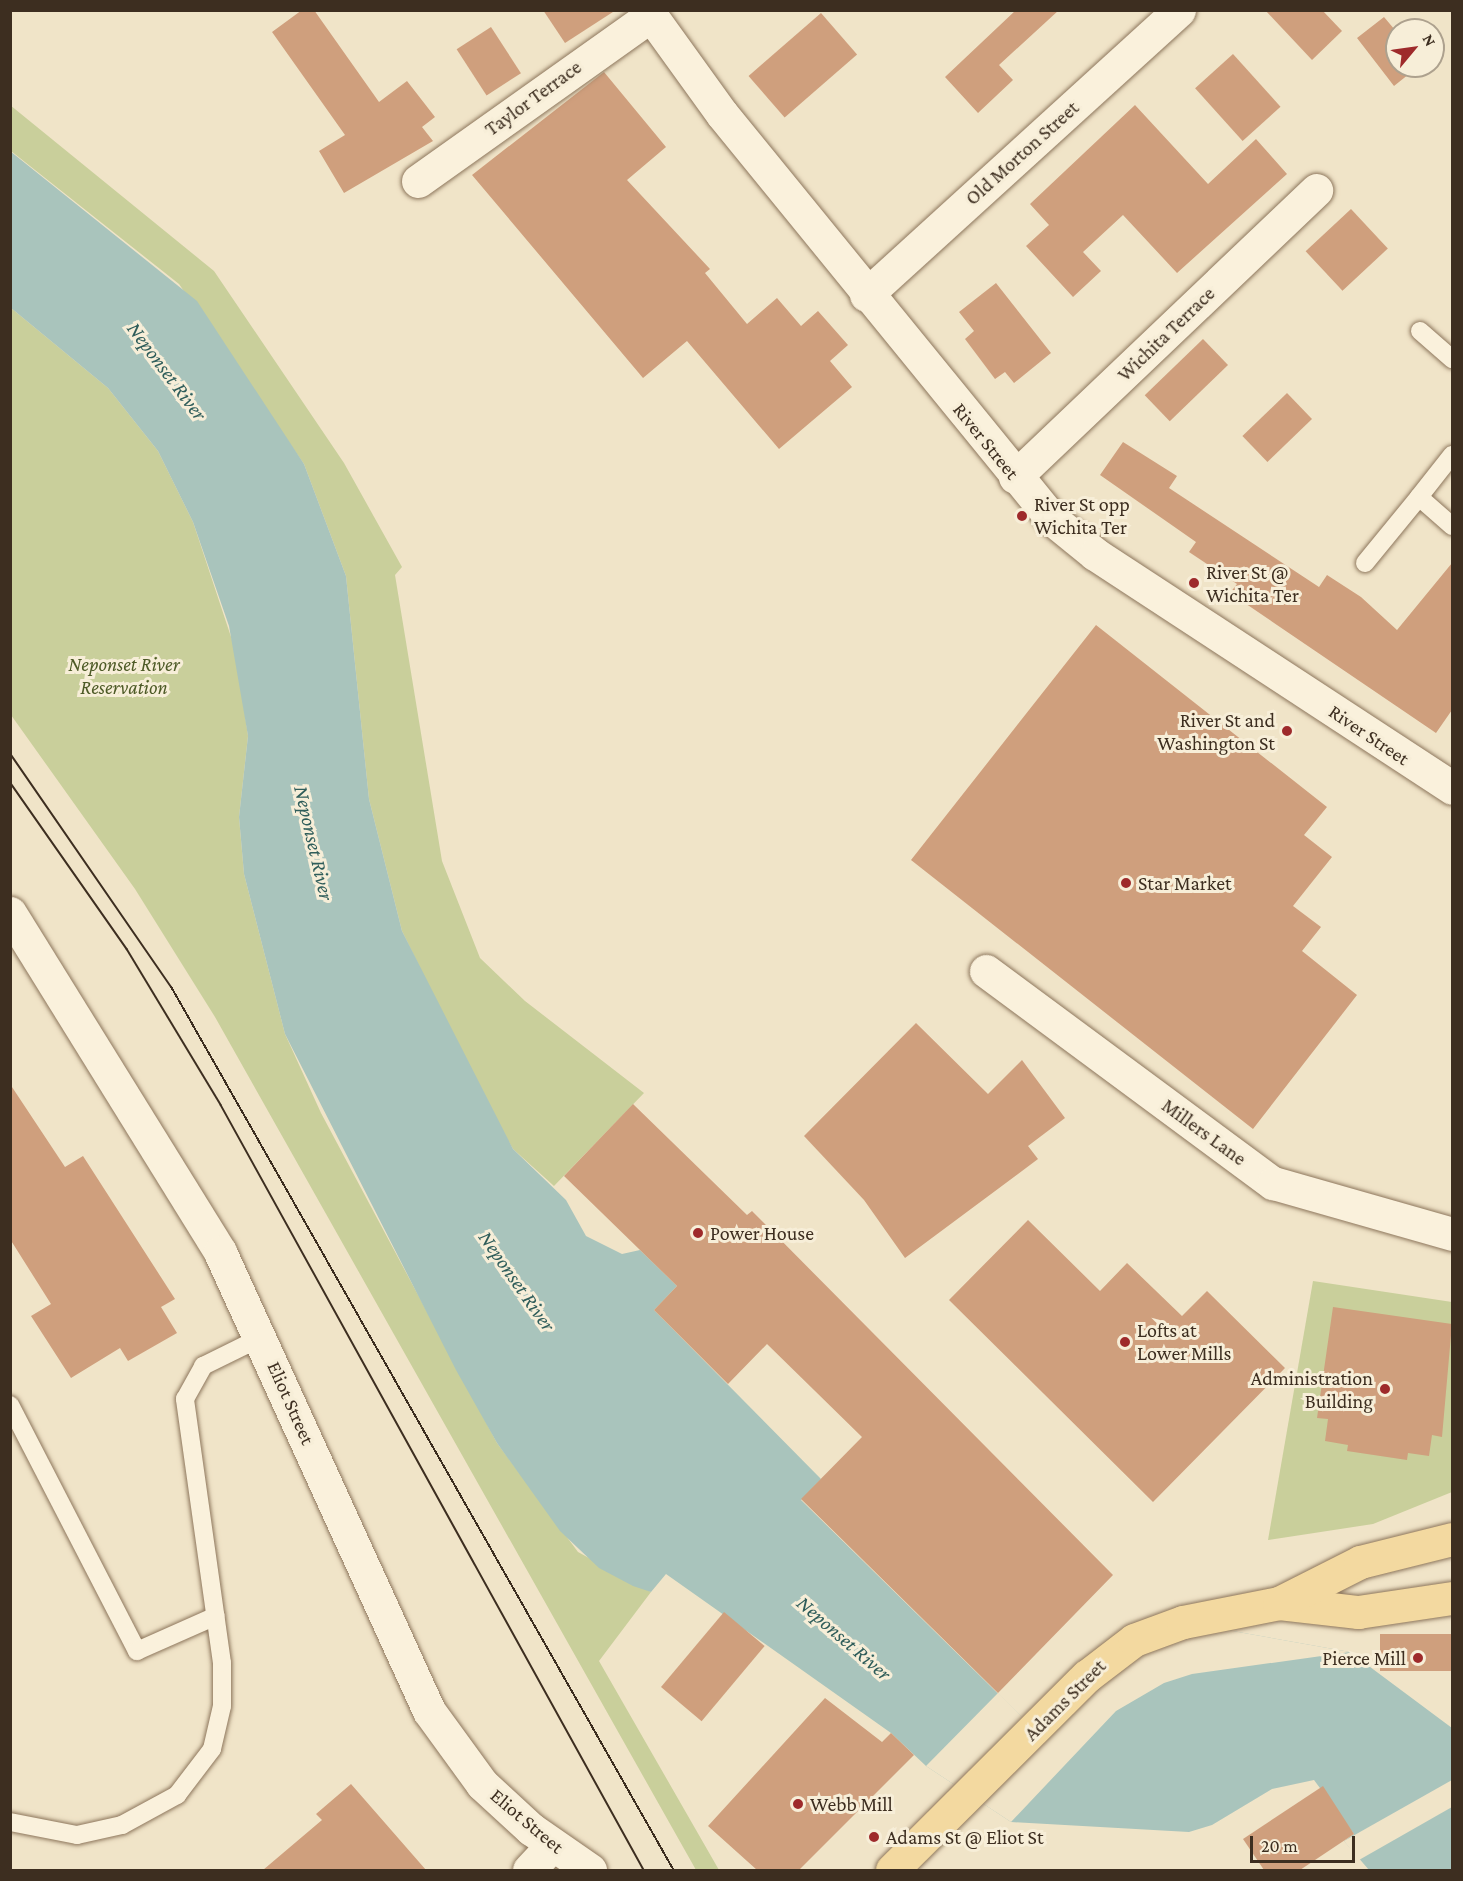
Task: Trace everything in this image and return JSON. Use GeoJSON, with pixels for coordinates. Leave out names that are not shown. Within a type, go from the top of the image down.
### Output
{"type":"FeatureCollection","features":[{"type":"Feature","properties":{"kind":"main road","name":"Adams Street"},"geometry":{"type":"LineString","coordinates":[[892,1870],[1110,1656],[1183,1622],[1279,1603],[1360,1562],[1452,1539]]}},
{"type":"Feature","properties":{"kind":"main road","name":"Adams Street"},"geometry":{"type":"LineString","coordinates":[[1279,1603],[1358,1612],[1452,1598]]}},
{"type":"Feature","properties":{"kind":"street","name":"Old Morton Street"},"geometry":{"type":"LineString","coordinates":[[866,295],[1179,10]]}},
{"type":"Feature","properties":{"kind":"street","name":"River Street"},"geometry":{"type":"LineString","coordinates":[[649,13],[866,295],[1015,477],[1081,545],[1452,788]]}},
{"type":"Feature","properties":{"kind":"street","name":"Taylor Terrace"},"geometry":{"type":"LineString","coordinates":[[418,181],[649,13]]}},
{"type":"Feature","properties":{"kind":"street","name":"Wichita Terrace"},"geometry":{"type":"LineString","coordinates":[[1015,477],[1316,189]]}},
{"type":"Feature","properties":{"kind":"street","name":"Eliot Street"},"geometry":{"type":"LineString","coordinates":[[10,913],[196,1212],[262,1337],[429,1711],[482,1784],[552,1845],[590,1870]]}},
{"type":"Feature","properties":{"kind":"street","name":"Millers Lane"},"geometry":{"type":"LineString","coordinates":[[986,970],[1273,1183],[1452,1234]]}},
{"type":"Feature","properties":{"kind":"street"},"geometry":{"type":"LineString","coordinates":[[529,1870],[552,1845]]}},
{"type":"Feature","properties":{"kind":"lane"},"geometry":{"type":"LineString","coordinates":[[1420,331],[1452,359]]}},
{"type":"Feature","properties":{"kind":"lane"},"geometry":{"type":"LineString","coordinates":[[1365,563],[1452,455]]}},
{"type":"Feature","properties":{"kind":"lane"},"geometry":{"type":"LineString","coordinates":[[1419,497],[1452,526]]}},
{"type":"Feature","properties":{"kind":"lane"},"geometry":{"type":"LineString","coordinates":[[10,1822],[52,1832],[99,1831],[141,1817],[177,1795],[203,1766],[218,1728],[223,1685],[216,1616],[185,1399],[203,1366],[262,1337]]}},
{"type":"Feature","properties":{"kind":"lane"},"geometry":{"type":"LineString","coordinates":[[11,1409],[137,1651],[216,1616]]}},
{"type":"Feature","properties":{"kind":"green space"},"geometry":{"type":"Polygon","coordinates":[[[10,105],[214,271],[344,463],[402,567],[395,575],[442,861],[480,958],[525,1001],[644,1093],[554,1186],[513,1149],[490,1110],[402,931],[369,799],[346,576],[304,464],[179,284],[11,151],[10,105]]]}},
{"type":"Feature","properties":{"kind":"green space","name":"Neponset River Reservation"},"geometry":{"type":"Polygon","coordinates":[[[11,308],[108,388],[158,451],[193,522],[236,652],[248,736],[239,817],[244,874],[285,1034],[321,1113],[497,1443],[578,1552],[651,1592],[599,1661],[719,1870],[696,1870],[215,1017],[135,889],[11,715],[11,308]]]}},
{"type":"Feature","properties":{"kind":"green space"},"geometry":{"type":"Polygon","coordinates":[[[1313,1281],[1452,1302],[1452,1492],[1373,1524],[1268,1540],[1313,1281]]]}},
{"type":"Feature","properties":{"kind":"water","name":"Neponset River"},"geometry":{"type":"Polygon","coordinates":[[[10,151],[197,301],[304,464],[346,576],[369,799],[402,931],[513,1149],[566,1200],[586,1236],[622,1254],[640,1250],[677,1286],[654,1310],[821,1479],[801,1500],[1033,1728],[1171,1620],[1350,1652],[1452,1728],[1452,1870],[1369,1870],[1344,1841],[1354,1834],[1314,1780],[1272,1789],[1212,1825],[1189,1832],[1011,1822],[926,1766],[891,1733],[666,1574],[651,1592],[633,1586],[599,1568],[560,1531],[497,1443],[456,1370],[285,1034],[244,874],[239,817],[248,736],[229,626],[193,522],[158,451],[108,388],[11,308],[10,151]]]}},
{"type":"Feature","properties":{"kind":"pier"},"geometry":{"type":"Polygon","coordinates":[[[1171,1620],[1350,1652],[1192,1674],[1164,1683],[1116,1711],[1011,1822],[926,1766],[998,1693],[1033,1728],[1171,1620]]]}},
{"type":"Feature","properties":{"kind":"pier"},"geometry":{"type":"Polygon","coordinates":[[[1452,1780],[1452,1807],[1359,1860],[1344,1841],[1452,1780]]]}},
{"type":"Feature","properties":{"kind":"building"},"geometry":{"type":"Polygon","coordinates":[[[302,10],[314,10],[379,102],[407,81],[435,117],[422,127],[433,141],[344,193],[319,151],[345,135],[272,32],[302,10]]]}},
{"type":"Feature","properties":{"kind":"building"},"geometry":{"type":"Polygon","coordinates":[[[543,10],[616,10],[565,43],[543,10]]]}},
{"type":"Feature","properties":{"kind":"building"},"geometry":{"type":"Polygon","coordinates":[[[1016,10],[1059,10],[999,65],[1013,80],[978,113],[945,77],[1016,10]]]}},
{"type":"Feature","properties":{"kind":"building"},"geometry":{"type":"Polygon","coordinates":[[[1265,10],[1322,10],[1342,31],[1312,60],[1265,10]]]}},
{"type":"Feature","properties":{"kind":"building"},"geometry":{"type":"Polygon","coordinates":[[[821,13],[857,55],[785,117],[749,76],[821,13]]]}},
{"type":"Feature","properties":{"kind":"building"},"geometry":{"type":"Polygon","coordinates":[[[1385,18],[1385,74],[1357,38],[1385,18]]]}},
{"type":"Feature","properties":{"kind":"building"},"geometry":{"type":"Polygon","coordinates":[[[491,27],[521,73],[487,95],[457,49],[491,27]]]}},
{"type":"Feature","properties":{"kind":"building"},"geometry":{"type":"Polygon","coordinates":[[[1233,54],[1281,107],[1243,141],[1195,88],[1233,54]]]}},
{"type":"Feature","properties":{"kind":"building"},"geometry":{"type":"Polygon","coordinates":[[[604,72],[666,147],[627,180],[710,269],[705,273],[747,324],[777,298],[801,326],[818,311],[848,345],[830,361],[852,387],[779,449],[687,341],[643,378],[472,175],[604,72]]]}},
{"type":"Feature","properties":{"kind":"building"},"geometry":{"type":"Polygon","coordinates":[[[1388,78],[1404,78],[1394,86],[1388,78]]]}},
{"type":"Feature","properties":{"kind":"building"},"geometry":{"type":"Polygon","coordinates":[[[1135,105],[1208,184],[1256,139],[1287,174],[1177,273],[1123,215],[1083,252],[1101,271],[1073,297],[1026,246],[1049,225],[1030,204],[1135,105]]]}},
{"type":"Feature","properties":{"kind":"building"},"geometry":{"type":"Polygon","coordinates":[[[1351,209],[1388,248],[1342,291],[1306,251],[1351,209]]]}},
{"type":"Feature","properties":{"kind":"building"},"geometry":{"type":"Polygon","coordinates":[[[996,283],[1051,353],[1014,383],[1005,372],[995,379],[965,339],[974,331],[959,312],[996,283]]]}},
{"type":"Feature","properties":{"kind":"building"},"geometry":{"type":"Polygon","coordinates":[[[1203,339],[1228,365],[1170,421],[1145,395],[1203,339]]]}},
{"type":"Feature","properties":{"kind":"building"},"geometry":{"type":"Polygon","coordinates":[[[1287,393],[1312,419],[1267,462],[1242,436],[1287,393]]]}},
{"type":"Feature","properties":{"kind":"building"},"geometry":{"type":"Polygon","coordinates":[[[1123,442],[1177,476],[1169,488],[1319,587],[1327,575],[1361,597],[1397,630],[1452,563],[1452,710],[1436,733],[1230,593],[1237,584],[1189,552],[1196,542],[1100,475],[1123,442]]]}},
{"type":"Feature","properties":{"kind":"building","name":"Star Market"},"geometry":{"type":"Polygon","coordinates":[[[1096,625],[1327,807],[1304,835],[1332,857],[1293,906],[1321,927],[1302,951],[1357,995],[1253,1129],[911,860],[1096,625]]]}},
{"type":"Feature","properties":{"kind":"building"},"geometry":{"type":"Polygon","coordinates":[[[916,1023],[988,1094],[1022,1060],[1065,1118],[1028,1146],[1038,1159],[905,1258],[864,1200],[804,1136],[916,1023]]]}},
{"type":"Feature","properties":{"kind":"building"},"geometry":{"type":"Polygon","coordinates":[[[10,1084],[65,1167],[83,1156],[175,1299],[161,1307],[177,1333],[128,1361],[120,1348],[71,1378],[31,1316],[51,1304],[10,1239],[10,1084]]]}},
{"type":"Feature","properties":{"kind":"building"},"geometry":{"type":"Polygon","coordinates":[[[633,1104],[747,1215],[752,1211],[1113,1575],[998,1693],[801,1499],[862,1437],[767,1344],[728,1384],[654,1310],[677,1286],[564,1176],[633,1104]]]}},
{"type":"Feature","properties":{"kind":"building","name":"Lofts at Lower Mills"},"geometry":{"type":"Polygon","coordinates":[[[1028,1220],[1100,1291],[1127,1263],[1182,1316],[1207,1291],[1285,1368],[1153,1502],[949,1300],[1028,1220]]]}},
{"type":"Feature","properties":{"kind":"building","name":"Administration Building"},"geometry":{"type":"Polygon","coordinates":[[[1333,1307],[1452,1324],[1442,1437],[1432,1435],[1429,1456],[1408,1453],[1407,1460],[1347,1451],[1348,1445],[1325,1441],[1328,1419],[1317,1418],[1333,1307]]]}},
{"type":"Feature","properties":{"kind":"building"},"geometry":{"type":"Polygon","coordinates":[[[724,1612],[765,1646],[702,1721],[661,1687],[724,1612]]]}},
{"type":"Feature","properties":{"kind":"building","name":"Pierce Mill"},"geometry":{"type":"Polygon","coordinates":[[[1380,1634],[1452,1634],[1452,1671],[1380,1671],[1380,1634]]]}},
{"type":"Feature","properties":{"kind":"building","name":"Webb Mill"},"geometry":{"type":"Polygon","coordinates":[[[825,1698],[882,1742],[891,1733],[914,1755],[799,1870],[757,1870],[708,1826],[825,1698]]]}},
{"type":"Feature","properties":{"kind":"building"},"geometry":{"type":"Polygon","coordinates":[[[351,1784],[426,1870],[263,1870],[322,1820],[316,1814],[351,1784]]]}},
{"type":"Feature","properties":{"kind":"building"},"geometry":{"type":"Polygon","coordinates":[[[1323,1786],[1354,1834],[1300,1870],[1264,1870],[1243,1839],[1323,1786]]]}},
{"type":"Feature","properties":{"kind":"tram line"},"geometry":{"type":"LineString","coordinates":[[10,753],[171,986],[674,1870]]}},
{"type":"Feature","properties":{"kind":"tram line"},"geometry":{"type":"LineString","coordinates":[[10,782],[127,949],[221,1105],[644,1870]]}},
{"type":"Feature","properties":{"kind":"place","name":"River St opp Wichita Ter"},"geometry":{"type":"Point","coordinates":[1022,516]}},
{"type":"Feature","properties":{"kind":"place","name":"River St @ Wichita Ter"},"geometry":{"type":"Point","coordinates":[1194,583]}},
{"type":"Feature","properties":{"kind":"place","name":"River St and Washington St"},"geometry":{"type":"Point","coordinates":[1287,731]}},
{"type":"Feature","properties":{"kind":"place","name":"Star Market"},"geometry":{"type":"Point","coordinates":[1126,883]}},
{"type":"Feature","properties":{"kind":"place","name":"Power House"},"geometry":{"type":"Point","coordinates":[698,1233]}},
{"type":"Feature","properties":{"kind":"place","name":"Lofts at Lower Mills"},"geometry":{"type":"Point","coordinates":[1125,1342]}},
{"type":"Feature","properties":{"kind":"place","name":"Administration Building"},"geometry":{"type":"Point","coordinates":[1385,1389]}},
{"type":"Feature","properties":{"kind":"place","name":"Pierce Mill"},"geometry":{"type":"Point","coordinates":[1418,1658]}},
{"type":"Feature","properties":{"kind":"place","name":"Webb Mill"},"geometry":{"type":"Point","coordinates":[798,1804]}},
{"type":"Feature","properties":{"kind":"place","name":"Adams St @ Eliot St"},"geometry":{"type":"Point","coordinates":[874,1837]}}]}
